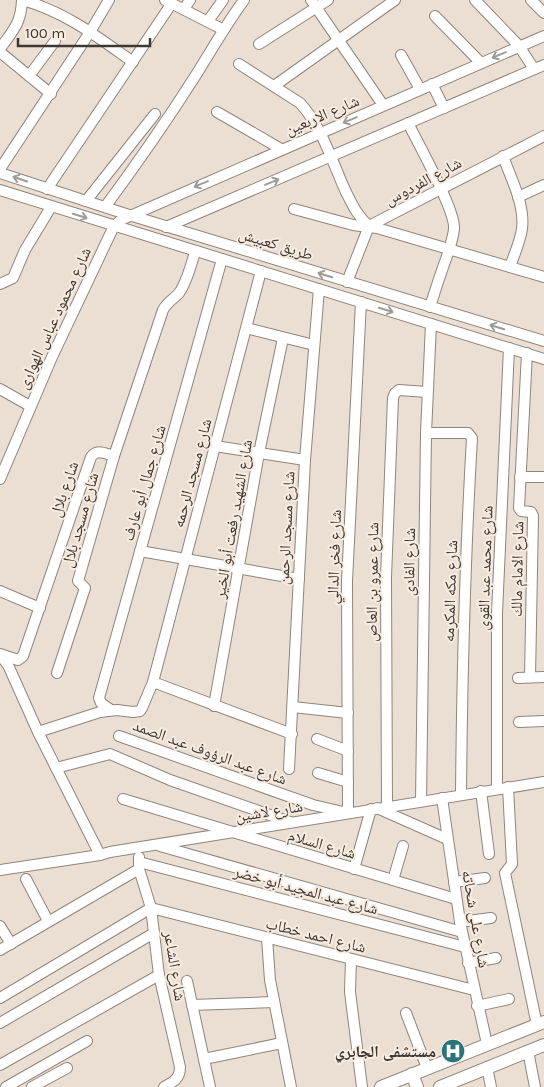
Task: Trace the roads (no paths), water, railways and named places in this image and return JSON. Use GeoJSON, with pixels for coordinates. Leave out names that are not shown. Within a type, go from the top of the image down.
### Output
{"type":"FeatureCollection","features":[{"type":"Feature","properties":{"kind":"main road"},"geometry":{"type":"LineString","coordinates":[[381,1087],[540,1023]]}},
{"type":"Feature","properties":{"kind":"main road"},"geometry":{"type":"LineString","coordinates":[[440,1087],[544,1045]]}},
{"type":"Feature","properties":{"kind":"main road"},"geometry":{"type":"LineString","coordinates":[[412,1074],[417,1087]]}},
{"type":"Feature","properties":{"kind":"street"},"geometry":{"type":"LineString","coordinates":[[51,94],[0,50],[18,24],[23,0],[58,12],[133,62]]}},
{"type":"Feature","properties":{"kind":"street"},"geometry":{"type":"LineString","coordinates":[[0,171],[51,94],[109,0]]}},
{"type":"Feature","properties":{"kind":"street"},"geometry":{"type":"LineString","coordinates":[[208,21],[223,0]]}},
{"type":"Feature","properties":{"kind":"street"},"geometry":{"type":"LineString","coordinates":[[105,207],[152,143],[195,76],[222,29],[244,0]]}},
{"type":"Feature","properties":{"kind":"street"},"geometry":{"type":"LineString","coordinates":[[259,44],[314,4],[328,0]]}},
{"type":"Feature","properties":{"kind":"street"},"geometry":{"type":"LineString","coordinates":[[274,86],[396,0]]}},
{"type":"Feature","properties":{"kind":"street"},"geometry":{"type":"LineString","coordinates":[[476,0],[520,46],[534,69]]}},
{"type":"Feature","properties":{"kind":"street"},"geometry":{"type":"LineString","coordinates":[[531,0],[544,13]]}},
{"type":"Feature","properties":{"kind":"street"},"geometry":{"type":"LineString","coordinates":[[47,189],[133,62],[168,2],[187,4],[208,21],[222,29]]}},
{"type":"Feature","properties":{"kind":"street"},"geometry":{"type":"LineString","coordinates":[[314,4],[384,105]]}},
{"type":"Feature","properties":{"kind":"street"},"geometry":{"type":"LineString","coordinates":[[435,16],[481,63]]}},
{"type":"Feature","properties":{"kind":"street","name":"شارع الاربعين"},"geometry":{"type":"LineString","coordinates":[[114,226],[129,215],[544,36]]}},
{"type":"Feature","properties":{"kind":"street"},"geometry":{"type":"LineString","coordinates":[[29,76],[55,41]]}},
{"type":"Feature","properties":{"kind":"street"},"geometry":{"type":"LineString","coordinates":[[401,55],[420,90]]}},
{"type":"Feature","properties":{"kind":"street"},"geometry":{"type":"LineString","coordinates":[[239,64],[300,103],[315,122],[356,213],[368,226]]}},
{"type":"Feature","properties":{"kind":"street"},"geometry":{"type":"LineString","coordinates":[[147,236],[544,64]]}},
{"type":"Feature","properties":{"kind":"street"},"geometry":{"type":"LineString","coordinates":[[432,84],[444,108]]}},
{"type":"Feature","properties":{"kind":"street"},"geometry":{"type":"LineString","coordinates":[[217,112],[281,149]]}},
{"type":"Feature","properties":{"kind":"street"},"geometry":{"type":"LineString","coordinates":[[86,201],[155,114]]}},
{"type":"Feature","properties":{"kind":"street"},"geometry":{"type":"LineString","coordinates":[[408,123],[440,188],[454,222],[449,249],[430,307]]}},
{"type":"Feature","properties":{"kind":"street","name":"شارع الفردوس"},"geometry":{"type":"LineString","coordinates":[[368,226],[544,136]]}},
{"type":"Feature","properties":{"kind":"street"},"geometry":{"type":"LineString","coordinates":[[503,156],[518,197],[522,218],[522,230],[510,267]]}},
{"type":"Feature","properties":{"kind":"street","name":"طريق كعبيش"},"geometry":{"type":"LineString","coordinates":[[0,171],[47,189],[167,227],[544,341]]}},
{"type":"Feature","properties":{"kind":"street"},"geometry":{"type":"LineString","coordinates":[[518,197],[544,186]]}},
{"type":"Feature","properties":{"kind":"street","name":"طريق كعبيش"},"geometry":{"type":"LineString","coordinates":[[0,190],[544,358]]}},
{"type":"Feature","properties":{"kind":"street"},"geometry":{"type":"LineString","coordinates":[[0,284],[13,278],[25,250],[51,207]]}},
{"type":"Feature","properties":{"kind":"street"},"geometry":{"type":"LineString","coordinates":[[294,209],[353,225],[368,226],[544,277]]}},
{"type":"Feature","properties":{"kind":"street","name":"شارع محمود عباس الهوارى"},"geometry":{"type":"LineString","coordinates":[[0,479],[3,462],[114,226]]}},
{"type":"Feature","properties":{"kind":"street"},"geometry":{"type":"LineString","coordinates":[[347,282],[368,226]]}},
{"type":"Feature","properties":{"kind":"street"},"geometry":{"type":"LineString","coordinates":[[114,456],[163,310],[182,288],[196,252]]}},
{"type":"Feature","properties":{"kind":"street","name":"شارع جمال أبو عارف"},"geometry":{"type":"LineString","coordinates":[[111,710],[101,703],[99,698],[222,259]]}},
{"type":"Feature","properties":{"kind":"street","name":"شارع مسجد الرحمه"},"geometry":{"type":"LineString","coordinates":[[111,710],[133,712],[140,710],[152,682],[261,271]]}},
{"type":"Feature","properties":{"kind":"street","name":"شارع مسجد الرحمن"},"geometry":{"type":"LineString","coordinates":[[289,768],[305,460],[319,289]]}},
{"type":"Feature","properties":{"kind":"street","name":"شارع فخر الدالي"},"geometry":{"type":"LineString","coordinates":[[348,813],[347,581],[361,302]]}},
{"type":"Feature","properties":{"kind":"street","name":"شارع الفادى"},"geometry":{"type":"LineString","coordinates":[[422,801],[426,433],[431,324]]}},
{"type":"Feature","properties":{"kind":"street"},"geometry":{"type":"LineString","coordinates":[[246,328],[314,345]]}},
{"type":"Feature","properties":{"kind":"street","name":"شارع الشهيد رفعت أبو الخير"},"geometry":{"type":"LineString","coordinates":[[214,706],[259,453],[283,338]]}},
{"type":"Feature","properties":{"kind":"street","name":"شارع محمد عبد القوى"},"geometry":{"type":"LineString","coordinates":[[497,789],[497,613],[509,348]]}},
{"type":"Feature","properties":{"kind":"street","name":"شارع الامام مالك"},"geometry":{"type":"LineString","coordinates":[[527,353],[519,510],[531,512],[533,516],[530,678]]}},
{"type":"Feature","properties":{"kind":"street"},"geometry":{"type":"LineString","coordinates":[[0,389],[30,406]]}},
{"type":"Feature","properties":{"kind":"street","name":"شارع عمرو بن العاص"},"geometry":{"type":"LineString","coordinates":[[378,808],[393,398],[399,390],[427,392]]}},
{"type":"Feature","properties":{"kind":"street","name":"شارع مكه المكرمه"},"geometry":{"type":"LineString","coordinates":[[426,433],[468,433],[472,438],[464,604],[461,795]]}},
{"type":"Feature","properties":{"kind":"street"},"geometry":{"type":"LineString","coordinates":[[215,446],[305,460]]}},
{"type":"Feature","properties":{"kind":"street","name":"شارع بلال"},"geometry":{"type":"LineString","coordinates":[[0,654],[16,660],[22,658],[91,457],[98,452],[114,456]]}},
{"type":"Feature","properties":{"kind":"street","name":"شارع مسجد بلال"},"geometry":{"type":"LineString","coordinates":[[57,674],[85,588],[78,581],[114,456]]}},
{"type":"Feature","properties":{"kind":"street"},"geometry":{"type":"LineString","coordinates":[[520,477],[544,477]]}},
{"type":"Feature","properties":{"kind":"street"},"geometry":{"type":"LineString","coordinates":[[140,551],[299,579]]}},
{"type":"Feature","properties":{"kind":"street"},"geometry":{"type":"LineString","coordinates":[[0,591],[40,608]]}},
{"type":"Feature","properties":{"kind":"street"},"geometry":{"type":"LineString","coordinates":[[0,654],[8,665],[38,732],[100,855]]}},
{"type":"Feature","properties":{"kind":"street"},"geometry":{"type":"LineString","coordinates":[[518,678],[544,677]]}},
{"type":"Feature","properties":{"kind":"street"},"geometry":{"type":"LineString","coordinates":[[152,682],[292,734]]}},
{"type":"Feature","properties":{"kind":"street"},"geometry":{"type":"LineString","coordinates":[[293,707],[348,714]]}},
{"type":"Feature","properties":{"kind":"street"},"geometry":{"type":"LineString","coordinates":[[38,732],[111,710]]}},
{"type":"Feature","properties":{"kind":"street"},"geometry":{"type":"LineString","coordinates":[[519,722],[544,721]]}},
{"type":"Feature","properties":{"kind":"street","name":"شارع عبد الرؤوف عبد الصمد"},"geometry":{"type":"LineString","coordinates":[[119,736],[313,805],[348,813]]}},
{"type":"Feature","properties":{"kind":"street"},"geometry":{"type":"LineString","coordinates":[[317,739],[348,751]]}},
{"type":"Feature","properties":{"kind":"street"},"geometry":{"type":"LineString","coordinates":[[56,768],[110,754],[167,779],[291,822]]}},
{"type":"Feature","properties":{"kind":"street"},"geometry":{"type":"LineString","coordinates":[[318,773],[348,782]]}},
{"type":"Feature","properties":{"kind":"street","name":"شارع لاشين"},"geometry":{"type":"LineString","coordinates":[[0,870],[544,782]]}},
{"type":"Feature","properties":{"kind":"street"},"geometry":{"type":"LineString","coordinates":[[508,787],[512,864],[505,873],[540,1023]]}},
{"type":"Feature","properties":{"kind":"street"},"geometry":{"type":"LineString","coordinates":[[480,792],[489,854]]}},
{"type":"Feature","properties":{"kind":"street","name":"شارع على شحاته"},"geometry":{"type":"LineString","coordinates":[[442,798],[461,927],[477,1006],[487,1044]]}},
{"type":"Feature","properties":{"kind":"street","name":"شارع السلام"},"geometry":{"type":"LineString","coordinates":[[123,799],[230,833],[456,899]]}},
{"type":"Feature","properties":{"kind":"street"},"geometry":{"type":"LineString","coordinates":[[354,869],[378,808],[447,839]]}},
{"type":"Feature","properties":{"kind":"street"},"geometry":{"type":"LineString","coordinates":[[157,845],[461,927],[491,918]]}},
{"type":"Feature","properties":{"kind":"street"},"geometry":{"type":"LineString","coordinates":[[393,880],[403,846]]}},
{"type":"Feature","properties":{"kind":"street","name":"شارع الشاعر"},"geometry":{"type":"LineString","coordinates":[[139,848],[139,866],[151,908],[159,975],[180,1067],[178,1078],[167,1086]]}},
{"type":"Feature","properties":{"kind":"street"},"geometry":{"type":"LineString","coordinates":[[0,950],[139,866]]}},
{"type":"Feature","properties":{"kind":"street","name":"شارع عبد المجيد أبو خضر"},"geometry":{"type":"LineString","coordinates":[[139,866],[465,947]]}},
{"type":"Feature","properties":{"kind":"street"},"geometry":{"type":"LineString","coordinates":[[454,882],[485,878]]}},
{"type":"Feature","properties":{"kind":"street"},"geometry":{"type":"LineString","coordinates":[[26,879],[48,921]]}},
{"type":"Feature","properties":{"kind":"street"},"geometry":{"type":"LineString","coordinates":[[0,998],[151,908]]}},
{"type":"Feature","properties":{"kind":"street","name":"شارع احمد خطاب"},"geometry":{"type":"LineString","coordinates":[[151,908],[474,990]]}},
{"type":"Feature","properties":{"kind":"street"},"geometry":{"type":"LineString","coordinates":[[0,926],[11,944]]}},
{"type":"Feature","properties":{"kind":"street"},"geometry":{"type":"LineString","coordinates":[[0,1023],[154,932]]}},
{"type":"Feature","properties":{"kind":"street"},"geometry":{"type":"LineString","coordinates":[[268,938],[268,966],[291,1087]]}},
{"type":"Feature","properties":{"kind":"street"},"geometry":{"type":"LineString","coordinates":[[468,962],[496,958]]}},
{"type":"Feature","properties":{"kind":"street"},"geometry":{"type":"LineString","coordinates":[[351,959],[350,992],[362,1087]]}},
{"type":"Feature","properties":{"kind":"street"},"geometry":{"type":"LineString","coordinates":[[0,1065],[159,975]]}},
{"type":"Feature","properties":{"kind":"street"},"geometry":{"type":"LineString","coordinates":[[187,981],[210,1087]]}},
{"type":"Feature","properties":{"kind":"street"},"geometry":{"type":"LineString","coordinates":[[477,1006],[509,999]]}},
{"type":"Feature","properties":{"kind":"street"},"geometry":{"type":"LineString","coordinates":[[192,1005],[274,1002]]}},
{"type":"Feature","properties":{"kind":"street"},"geometry":{"type":"LineString","coordinates":[[406,1013],[427,1068]]}},
{"type":"Feature","properties":{"kind":"street"},"geometry":{"type":"LineString","coordinates":[[6,1087],[87,1040]]}},
{"type":"Feature","properties":{"kind":"street"},"geometry":{"type":"LineString","coordinates":[[204,1060],[282,1043]]}},
{"type":"Feature","properties":{"kind":"street"},"geometry":{"type":"LineString","coordinates":[[528,1051],[535,1087]]}},
{"type":"Feature","properties":{"kind":"street"},"geometry":{"type":"LineString","coordinates":[[487,1067],[491,1087]]}},
{"type":"Feature","properties":{"kind":"street"},"geometry":{"type":"LineString","coordinates":[[32,1087],[68,1068]]}},
{"type":"Feature","properties":{"kind":"place","name":"مستشفى الجابري"},"geometry":{"type":"Point","coordinates":[453,1051]}}]}
